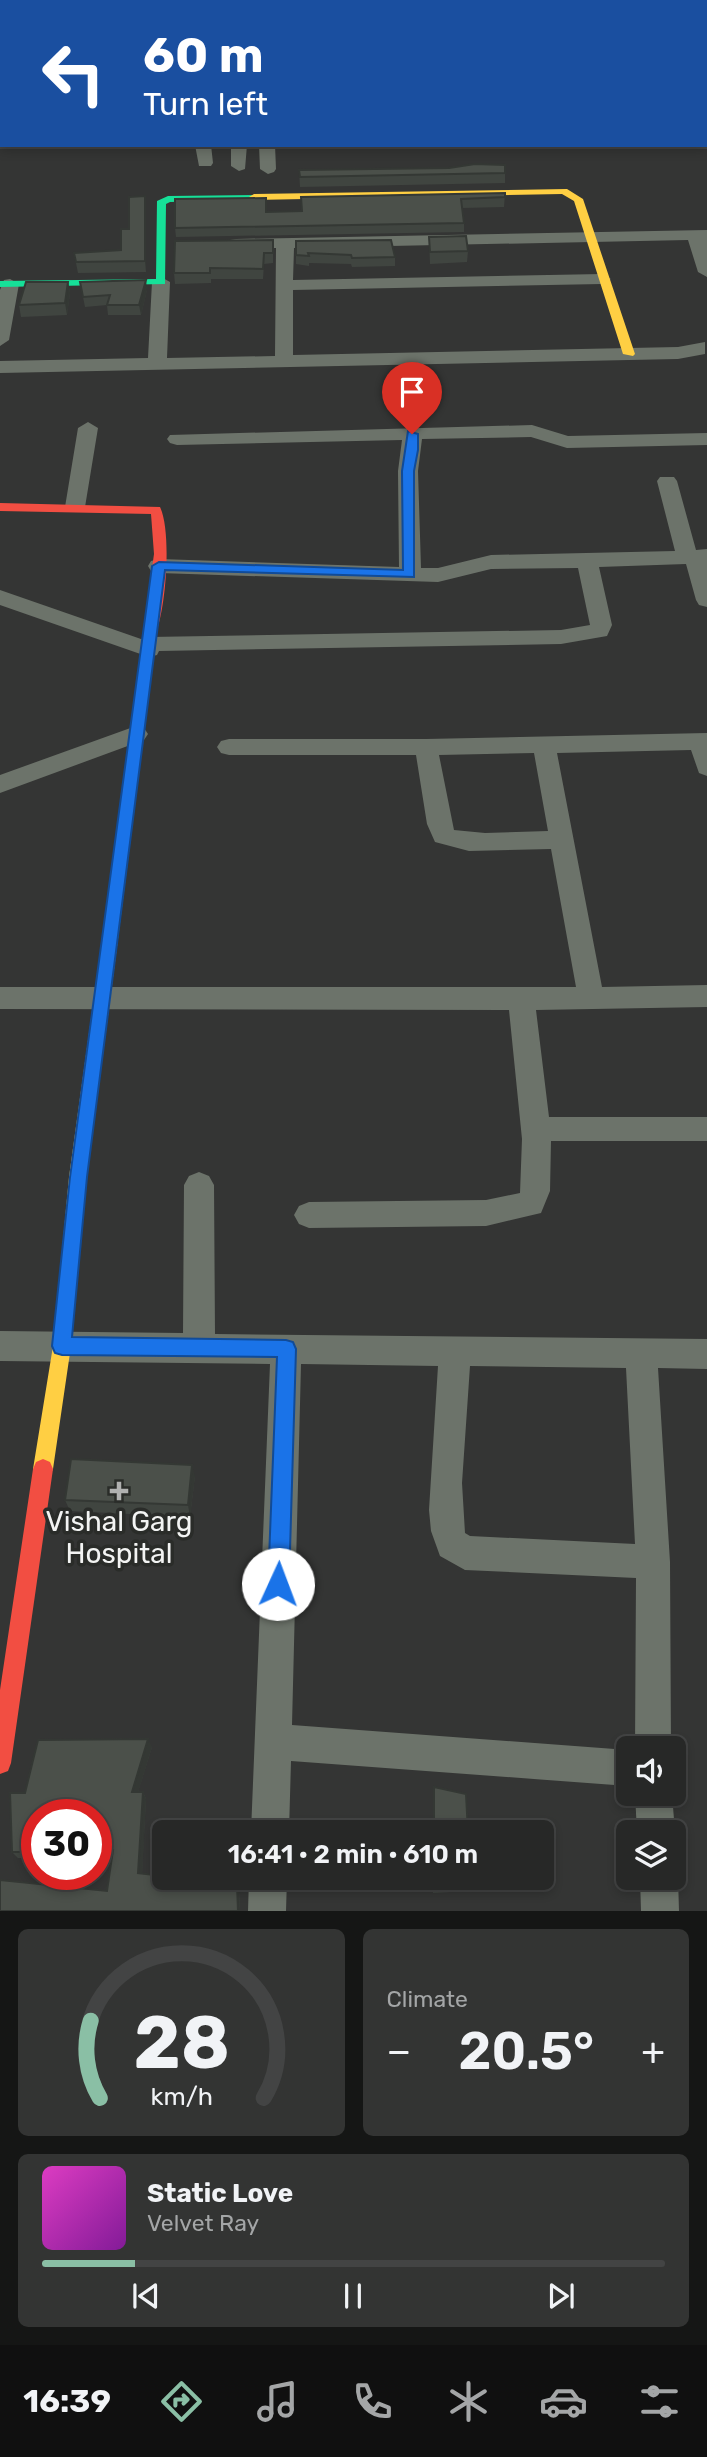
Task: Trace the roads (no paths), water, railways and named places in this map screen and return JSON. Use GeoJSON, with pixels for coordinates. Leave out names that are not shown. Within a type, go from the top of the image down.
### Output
{"type":"FeatureCollection","features":[{"type":"Feature","properties":{"kind":"street"},"geometry":{"type":"LineString","coordinates":[[203,147],[205,163]]}},
{"type":"Feature","properties":{"kind":"street"},"geometry":{"type":"LineString","coordinates":[[239,147],[240,166]]}},
{"type":"Feature","properties":{"kind":"street"},"geometry":{"type":"LineString","coordinates":[[267,147],[268,169]]}},
{"type":"Feature","properties":{"kind":"street"},"geometry":{"type":"LineString","coordinates":[[157,364],[161,282],[167,245],[161,203],[168,199],[556,191],[576,196],[593,239],[602,279],[629,354]]}},
{"type":"Feature","properties":{"kind":"street"},"geometry":{"type":"LineString","coordinates":[[216,244],[701,235],[707,272]]}},
{"type":"Feature","properties":{"kind":"street"},"geometry":{"type":"LineString","coordinates":[[284,361],[285,243]]}},
{"type":"Feature","properties":{"kind":"street"},"geometry":{"type":"LineString","coordinates":[[284,285],[602,279]]}},
{"type":"Feature","properties":{"kind":"street"},"geometry":{"type":"LineString","coordinates":[[0,340],[5,284],[161,282]]}},
{"type":"Feature","properties":{"kind":"street"},"geometry":{"type":"LineString","coordinates":[[0,367],[678,353],[705,348]]}},
{"type":"Feature","properties":{"kind":"street"},"geometry":{"type":"LineString","coordinates":[[75,507],[88,428]]}},
{"type":"Feature","properties":{"kind":"street"},"geometry":{"type":"LineString","coordinates":[[177,439],[532,431],[574,442],[707,439]]}},
{"type":"Feature","properties":{"kind":"street"},"geometry":{"type":"LineString","coordinates":[[410,574],[408,471],[412,434]]}},
{"type":"Feature","properties":{"kind":"street"},"geometry":{"type":"LineString","coordinates":[[667,481],[696,557],[707,600]]}},
{"type":"Feature","properties":{"kind":"street"},"geometry":{"type":"LineString","coordinates":[[0,507],[133,506],[156,510],[160,521],[159,566],[77,1190],[62,1346],[6,1673],[0,1763]]}},
{"type":"Feature","properties":{"kind":"street"},"geometry":{"type":"LineString","coordinates":[[159,566],[445,575],[491,562],[696,557]]}},
{"type":"Feature","properties":{"kind":"street"},"geometry":{"type":"LineString","coordinates":[[0,597],[149,647],[561,637],[599,631],[601,625],[587,561]]}},
{"type":"Feature","properties":{"kind":"street"},"geometry":{"type":"LineString","coordinates":[[3,778],[136,734]]}},
{"type":"Feature","properties":{"kind":"street"},"geometry":{"type":"LineString","coordinates":[[229,747],[426,747],[704,741],[707,767]]}},
{"type":"Feature","properties":{"kind":"street"},"geometry":{"type":"LineString","coordinates":[[544,744],[591,997]]}},
{"type":"Feature","properties":{"kind":"street"},"geometry":{"type":"LineString","coordinates":[[426,747],[439,824],[444,836],[454,841],[470,842],[562,840]]}},
{"type":"Feature","properties":{"kind":"street"},"geometry":{"type":"LineString","coordinates":[[0,998],[521,999],[707,996]]}},
{"type":"Feature","properties":{"kind":"street"},"geometry":{"type":"LineString","coordinates":[[309,1215],[486,1213],[522,1208],[531,1204],[538,1192],[535,1129],[521,999]]}},
{"type":"Feature","properties":{"kind":"street"},"geometry":{"type":"LineString","coordinates":[[535,1129],[707,1129]]}},
{"type":"Feature","properties":{"kind":"street"},"geometry":{"type":"LineString","coordinates":[[199,1185],[199,1348]]}},
{"type":"Feature","properties":{"kind":"street"},"geometry":{"type":"LineString","coordinates":[[0,1346],[707,1354]]}},
{"type":"Feature","properties":{"kind":"street"},"geometry":{"type":"LineString","coordinates":[[270,1820],[286,1349]]}},
{"type":"Feature","properties":{"kind":"street"},"geometry":{"type":"LineString","coordinates":[[455,1351],[444,1502],[451,1544],[466,1553],[653,1562]]}},
{"type":"Feature","properties":{"kind":"street"},"geometry":{"type":"LineString","coordinates":[[640,1354],[653,1562],[653,1736]]}},
{"type":"Feature","properties":{"kind":"street"},"geometry":{"type":"LineString","coordinates":[[273,1742],[616,1767]]}},
{"type":"Feature","properties":{"kind":"street"},"geometry":{"type":"LineString","coordinates":[[267,1911],[268,1890]]}},
{"type":"Feature","properties":{"kind":"street"},"geometry":{"type":"LineString","coordinates":[[659,1890],[660,1911]]}},
{"type":"Feature","properties":{"kind":"place","name":"Vishal Garg Hospital"},"geometry":{"type":"Point","coordinates":[119,1491]}}]}
